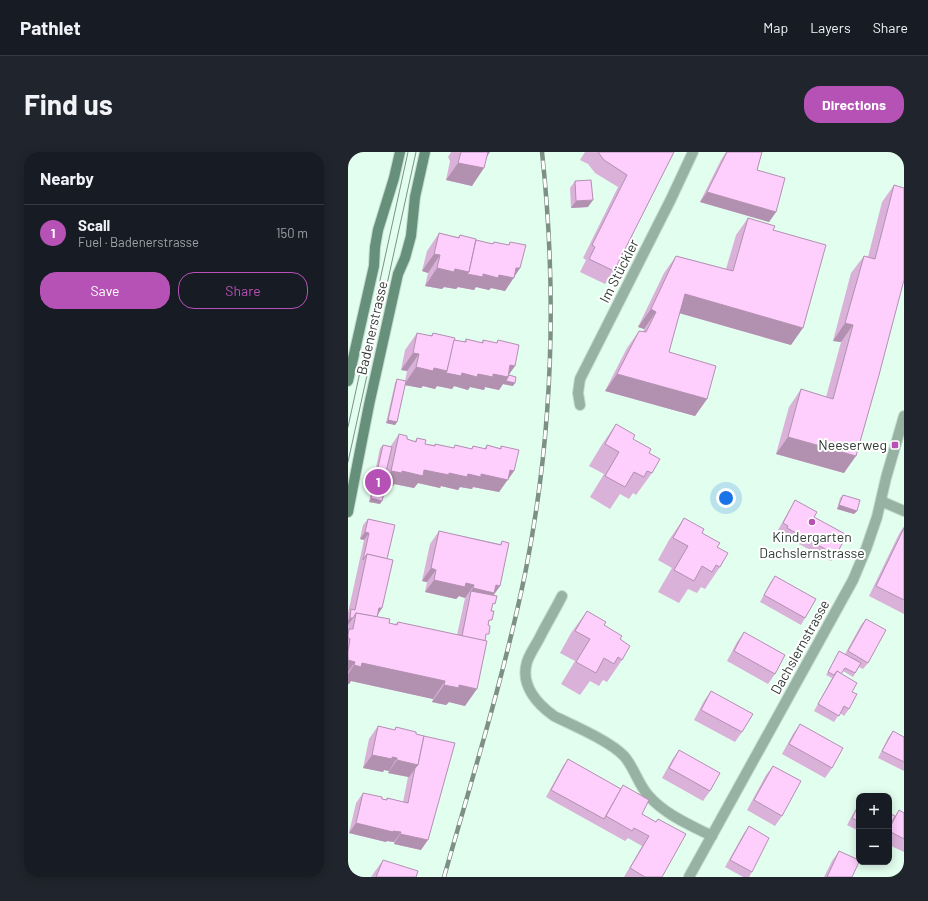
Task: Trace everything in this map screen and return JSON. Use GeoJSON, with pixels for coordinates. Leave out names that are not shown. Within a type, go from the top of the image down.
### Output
{"type":"FeatureCollection","features":[{"type":"Feature","properties":{"kind":"street","name":"Badenerstrasse"},"geometry":{"type":"LineString","coordinates":[[348,380],[374,266],[378,230],[394,178],[400,152]]}},
{"type":"Feature","properties":{"kind":"street","name":"Badenerstrasse"},"geometry":{"type":"LineString","coordinates":[[348,512],[369,405],[397,282],[411,236],[415,197],[425,152]]}},
{"type":"Feature","properties":{"kind":"street","name":"Im Stückler"},"geometry":{"type":"LineString","coordinates":[[580,405],[578,392],[580,379],[671,199],[693,152]]}},
{"type":"Feature","properties":{"kind":"street","name":"Dachslernstrasse"},"geometry":{"type":"LineString","coordinates":[[689,877],[853,580],[877,518],[886,478],[904,416]]}},
{"type":"Feature","properties":{"kind":"street"},"geometry":{"type":"LineString","coordinates":[[880,501],[904,511]]}},
{"type":"Feature","properties":{"kind":"street"},"geometry":{"type":"LineString","coordinates":[[562,596],[528,661],[526,678],[534,698],[554,716],[609,744],[624,756],[647,794],[661,808],[712,836]]}},
{"type":"Feature","properties":{"kind":"building"},"geometry":{"type":"Polygon","coordinates":[[[461,152],[488,152],[484,168],[458,163],[461,152]]]}},
{"type":"Feature","properties":{"kind":"building"},"geometry":{"type":"Polygon","coordinates":[[[598,152],[674,152],[614,271],[589,259],[595,247],[592,245],[627,175],[604,160],[598,152]]]}},
{"type":"Feature","properties":{"kind":"building"},"geometry":{"type":"Polygon","coordinates":[[[727,152],[762,152],[757,170],[785,178],[776,212],[707,192],[727,152]]]}},
{"type":"Feature","properties":{"kind":"building"},"geometry":{"type":"Polygon","coordinates":[[[591,180],[593,200],[576,201],[575,181],[591,180]]]}},
{"type":"Feature","properties":{"kind":"building"},"geometry":{"type":"Polygon","coordinates":[[[894,185],[904,188],[904,280],[856,456],[788,437],[801,389],[833,399],[853,325],[845,323],[864,256],[875,259],[894,185]]]}},
{"type":"Feature","properties":{"kind":"building"},"geometry":{"type":"Polygon","coordinates":[[[748,218],[775,226],[773,230],[826,245],[803,328],[685,294],[669,352],[716,366],[707,399],[617,374],[639,331],[646,332],[656,312],[651,309],[676,256],[733,271],[748,218]]]}},
{"type":"Feature","properties":{"kind":"building"},"geometry":{"type":"Polygon","coordinates":[[[439,233],[459,238],[460,235],[476,239],[469,272],[455,269],[454,272],[437,268],[440,255],[434,254],[439,233]]]}},
{"type":"Feature","properties":{"kind":"building"},"geometry":{"type":"Polygon","coordinates":[[[476,240],[493,244],[494,242],[509,245],[510,242],[526,245],[520,268],[516,268],[514,278],[499,275],[498,278],[483,274],[483,277],[467,274],[469,272],[476,240]]]}},
{"type":"Feature","properties":{"kind":"building"},"geometry":{"type":"Polygon","coordinates":[[[417,333],[432,336],[433,333],[455,338],[447,371],[434,368],[433,371],[416,367],[419,354],[413,353],[417,333]]]}},
{"type":"Feature","properties":{"kind":"building"},"geometry":{"type":"Polygon","coordinates":[[[466,339],[483,343],[483,340],[497,343],[498,340],[519,345],[515,366],[510,365],[508,377],[493,374],[493,377],[478,374],[477,377],[462,373],[461,376],[446,373],[454,340],[466,342],[466,339]]]}},
{"type":"Feature","properties":{"kind":"building"},"geometry":{"type":"Polygon","coordinates":[[[509,375],[516,377],[515,383],[506,381],[509,375]]]}},
{"type":"Feature","properties":{"kind":"building"},"geometry":{"type":"Polygon","coordinates":[[[397,379],[406,381],[397,422],[388,420],[397,379]]]}},
{"type":"Feature","properties":{"kind":"building"},"geometry":{"type":"Polygon","coordinates":[[[616,424],[635,435],[633,439],[651,449],[649,453],[660,459],[652,473],[647,471],[644,477],[634,472],[625,487],[605,476],[619,452],[605,444],[616,424]]]}},
{"type":"Feature","properties":{"kind":"building"},"geometry":{"type":"Polygon","coordinates":[[[399,434],[407,436],[407,439],[416,442],[417,438],[426,440],[425,444],[435,446],[435,444],[454,448],[455,445],[472,449],[473,446],[486,449],[487,445],[501,449],[501,446],[519,450],[514,471],[510,470],[508,480],[481,474],[481,477],[468,474],[467,477],[424,470],[423,476],[402,471],[402,473],[391,471],[399,434]]]}},
{"type":"Feature","properties":{"kind":"building"},"geometry":{"type":"Polygon","coordinates":[[[383,445],[392,447],[384,480],[387,481],[382,501],[371,498],[383,445]]]}},
{"type":"Feature","properties":{"kind":"building"},"geometry":{"type":"Polygon","coordinates":[[[843,495],[860,500],[857,511],[839,505],[843,495]]]}},
{"type":"Feature","properties":{"kind":"building"},"geometry":{"type":"Polygon","coordinates":[[[795,500],[817,512],[814,517],[847,535],[836,555],[787,528],[788,526],[783,523],[795,500]]]}},
{"type":"Feature","properties":{"kind":"building"},"geometry":{"type":"Polygon","coordinates":[[[684,518],[704,529],[702,533],[720,543],[717,547],[728,553],[720,567],[716,565],[712,572],[702,566],[694,581],[674,570],[688,546],[673,538],[684,518]]]}},
{"type":"Feature","properties":{"kind":"building"},"geometry":{"type":"Polygon","coordinates":[[[368,519],[395,525],[387,559],[367,554],[363,560],[369,533],[365,532],[368,519]]]}},
{"type":"Feature","properties":{"kind":"building"},"geometry":{"type":"Polygon","coordinates":[[[904,528],[904,600],[876,586],[904,528]]]}},
{"type":"Feature","properties":{"kind":"building"},"geometry":{"type":"Polygon","coordinates":[[[439,531],[501,545],[502,541],[509,543],[500,586],[496,585],[494,593],[473,588],[474,585],[466,583],[465,587],[434,580],[436,570],[431,568],[439,531]]]}},
{"type":"Feature","properties":{"kind":"building"},"geometry":{"type":"Polygon","coordinates":[[[367,554],[393,560],[382,608],[379,608],[377,617],[356,613],[353,618],[350,618],[351,609],[355,610],[367,554]]]}},
{"type":"Feature","properties":{"kind":"building"},"geometry":{"type":"Polygon","coordinates":[[[775,576],[816,599],[805,618],[764,595],[775,576]]]}},
{"type":"Feature","properties":{"kind":"building"},"geometry":{"type":"Polygon","coordinates":[[[471,591],[497,596],[491,611],[494,611],[492,620],[489,620],[489,634],[486,634],[485,641],[462,636],[471,591]]]}},
{"type":"Feature","properties":{"kind":"building"},"geometry":{"type":"Polygon","coordinates":[[[587,611],[606,622],[604,625],[622,636],[620,639],[630,646],[622,660],[618,657],[614,664],[604,658],[596,673],[576,662],[590,639],[575,631],[587,611]]]}},
{"type":"Feature","properties":{"kind":"building"},"geometry":{"type":"Polygon","coordinates":[[[356,613],[390,619],[389,623],[397,625],[398,622],[487,641],[477,689],[459,685],[459,688],[444,685],[445,681],[362,663],[361,667],[354,665],[355,662],[348,660],[350,639],[348,638],[348,635],[349,629],[353,629],[356,613]]]}},
{"type":"Feature","properties":{"kind":"building"},"geometry":{"type":"Polygon","coordinates":[[[866,619],[886,630],[868,663],[848,651],[866,619]]]}},
{"type":"Feature","properties":{"kind":"building"},"geometry":{"type":"Polygon","coordinates":[[[744,632],[785,655],[775,674],[734,651],[744,632]]]}},
{"type":"Feature","properties":{"kind":"building"},"geometry":{"type":"Polygon","coordinates":[[[839,651],[861,663],[855,673],[845,668],[841,674],[837,671],[834,675],[828,672],[839,651]]]}},
{"type":"Feature","properties":{"kind":"building"},"geometry":{"type":"Polygon","coordinates":[[[837,671],[857,683],[852,692],[857,694],[849,709],[844,706],[839,716],[818,704],[837,671]]]}},
{"type":"Feature","properties":{"kind":"building"},"geometry":{"type":"Polygon","coordinates":[[[711,691],[753,714],[742,732],[701,710],[711,691]]]}},
{"type":"Feature","properties":{"kind":"building"},"geometry":{"type":"Polygon","coordinates":[[[800,724],[843,748],[832,768],[789,744],[800,724]]]}},
{"type":"Feature","properties":{"kind":"building"},"geometry":{"type":"Polygon","coordinates":[[[378,726],[395,730],[396,727],[416,732],[416,734],[424,736],[418,765],[397,760],[397,758],[392,757],[392,759],[372,755],[378,726]]]}},
{"type":"Feature","properties":{"kind":"building"},"geometry":{"type":"Polygon","coordinates":[[[893,731],[904,737],[904,762],[882,751],[893,731]]]}},
{"type":"Feature","properties":{"kind":"building"},"geometry":{"type":"Polygon","coordinates":[[[424,736],[455,743],[428,840],[400,834],[401,832],[393,832],[356,823],[363,793],[382,797],[382,799],[387,800],[387,798],[408,803],[415,768],[418,765],[424,736]]]}},
{"type":"Feature","properties":{"kind":"building"},"geometry":{"type":"Polygon","coordinates":[[[679,750],[720,773],[710,791],[669,768],[679,750]]]}},
{"type":"Feature","properties":{"kind":"building"},"geometry":{"type":"Polygon","coordinates":[[[568,759],[621,789],[604,819],[551,790],[568,759]]]}},
{"type":"Feature","properties":{"kind":"building"},"geometry":{"type":"Polygon","coordinates":[[[773,766],[801,781],[782,816],[754,800],[773,766]]]}},
{"type":"Feature","properties":{"kind":"building"},"geometry":{"type":"Polygon","coordinates":[[[623,785],[649,800],[642,814],[656,822],[658,819],[686,834],[662,877],[645,877],[630,868],[649,836],[634,828],[632,831],[606,816],[623,785]]]}},
{"type":"Feature","properties":{"kind":"building"},"geometry":{"type":"Polygon","coordinates":[[[856,810],[856,820],[852,818],[856,810]]]}},
{"type":"Feature","properties":{"kind":"building"},"geometry":{"type":"Polygon","coordinates":[[[899,810],[904,813],[904,839],[892,833],[892,823],[899,810]]]}},
{"type":"Feature","properties":{"kind":"building"},"geometry":{"type":"Polygon","coordinates":[[[892,814],[895,816],[892,822],[892,814]]]}},
{"type":"Feature","properties":{"kind":"building"},"geometry":{"type":"Polygon","coordinates":[[[749,826],[769,838],[752,872],[730,860],[749,826]]]}},
{"type":"Feature","properties":{"kind":"building"},"geometry":{"type":"Polygon","coordinates":[[[839,851],[856,859],[856,865],[858,865],[852,877],[827,877],[839,851]]]}},
{"type":"Feature","properties":{"kind":"building"},"geometry":{"type":"Polygon","coordinates":[[[383,860],[418,871],[416,877],[376,877],[383,860]]]}},
{"type":"Feature","properties":{"kind":"tram line"},"geometry":{"type":"LineString","coordinates":[[348,427],[408,152]]}},
{"type":"Feature","properties":{"kind":"tram line"},"geometry":{"type":"LineString","coordinates":[[348,462],[416,152]]}},
{"type":"Feature","properties":{"kind":"railway"},"geometry":{"type":"LineString","coordinates":[[444,877],[488,724],[518,608],[535,517],[542,466],[547,414],[551,309],[547,204],[542,152]]}},
{"type":"Feature","properties":{"kind":"place","name":"Neeserweg"},"geometry":{"type":"Point","coordinates":[895,445]}},
{"type":"Feature","properties":{"kind":"place","name":"Scall"},"geometry":{"type":"Point","coordinates":[378,482]}},
{"type":"Feature","properties":{"kind":"place","name":"Kindergarten Dachslernstrasse"},"geometry":{"type":"Point","coordinates":[812,522]}}]}
